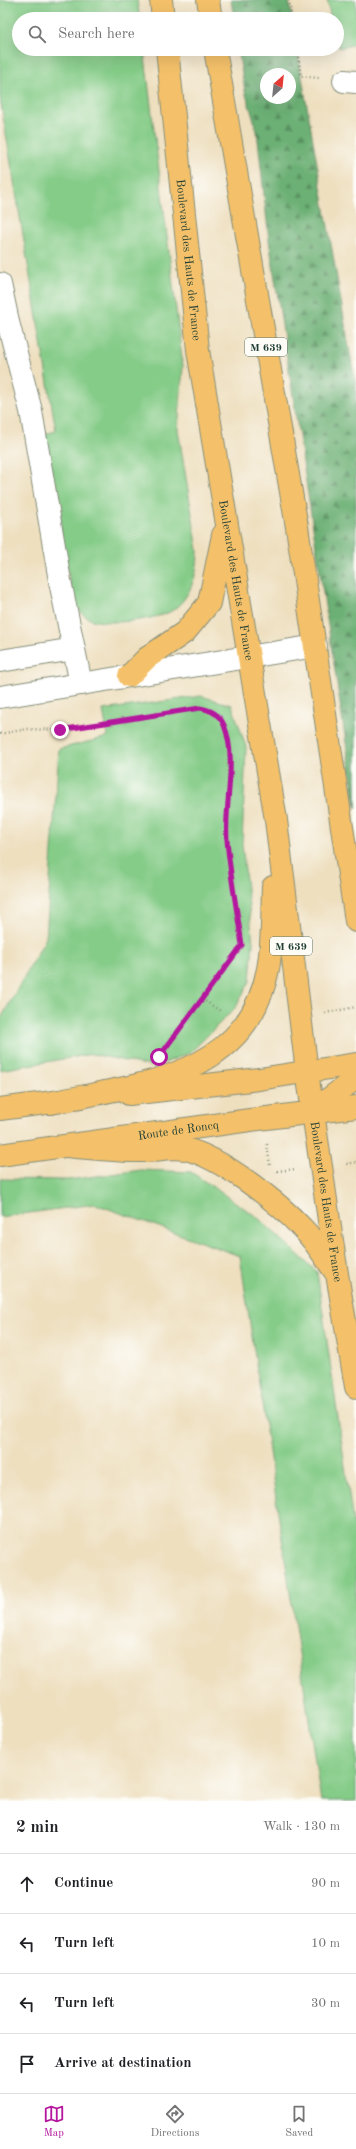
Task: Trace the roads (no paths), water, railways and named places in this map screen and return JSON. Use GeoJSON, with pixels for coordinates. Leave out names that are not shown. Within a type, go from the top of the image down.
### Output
{"type":"FeatureCollection","features":[{"type":"Feature","properties":{"kind":"main road"},"geometry":{"type":"LineString","coordinates":[[161,0],[162,12]]}},
{"type":"Feature","properties":{"kind":"main road"},"geometry":{"type":"LineString","coordinates":[[208,0],[210,12]]}},
{"type":"Feature","properties":{"kind":"main road","name":"Boulevard des Hauts de France"},"geometry":{"type":"LineString","coordinates":[[168,56],[198,350],[276,820],[307,1072],[336,1274],[356,1386]]}},
{"type":"Feature","properties":{"kind":"main road","name":"M 639"},"geometry":{"type":"LineString","coordinates":[[216,56],[316,646],[356,921]]}},
{"type":"Feature","properties":{"kind":"main road"},"geometry":{"type":"LineString","coordinates":[[129,676],[147,658],[185,632],[209,603],[226,522]]}},
{"type":"Feature","properties":{"kind":"main road"},"geometry":{"type":"LineString","coordinates":[[50,1103],[165,1078],[179,1073],[193,1067],[218,1051],[244,1026],[259,998],[268,968],[271,947],[276,820]]}},
{"type":"Feature","properties":{"kind":"main road"},"geometry":{"type":"LineString","coordinates":[[0,1110],[307,1072],[356,1064]]}},
{"type":"Feature","properties":{"kind":"main road"},"geometry":{"type":"LineString","coordinates":[[307,1072],[352,1086]]}},
{"type":"Feature","properties":{"kind":"main road","name":"Boulevard des Hauts de France"},"geometry":{"type":"LineString","coordinates":[[313,1111],[352,1086]]}},
{"type":"Feature","properties":{"kind":"main road","name":"Route de Roncq"},"geometry":{"type":"LineString","coordinates":[[0,1155],[313,1111],[356,1107]]}},
{"type":"Feature","properties":{"kind":"main road"},"geometry":{"type":"LineString","coordinates":[[66,1146],[142,1151],[173,1147],[197,1152],[211,1158],[259,1192],[292,1219],[311,1238],[336,1274]]}},
{"type":"Feature","properties":{"kind":"street"},"geometry":{"type":"LineString","coordinates":[[0,284],[8,326],[32,417],[81,684]]}},
{"type":"Feature","properties":{"kind":"street"},"geometry":{"type":"LineString","coordinates":[[0,697],[316,646]]}},
{"type":"Feature","properties":{"kind":"street"},"geometry":{"type":"LineString","coordinates":[[0,661],[74,649]]}}]}
